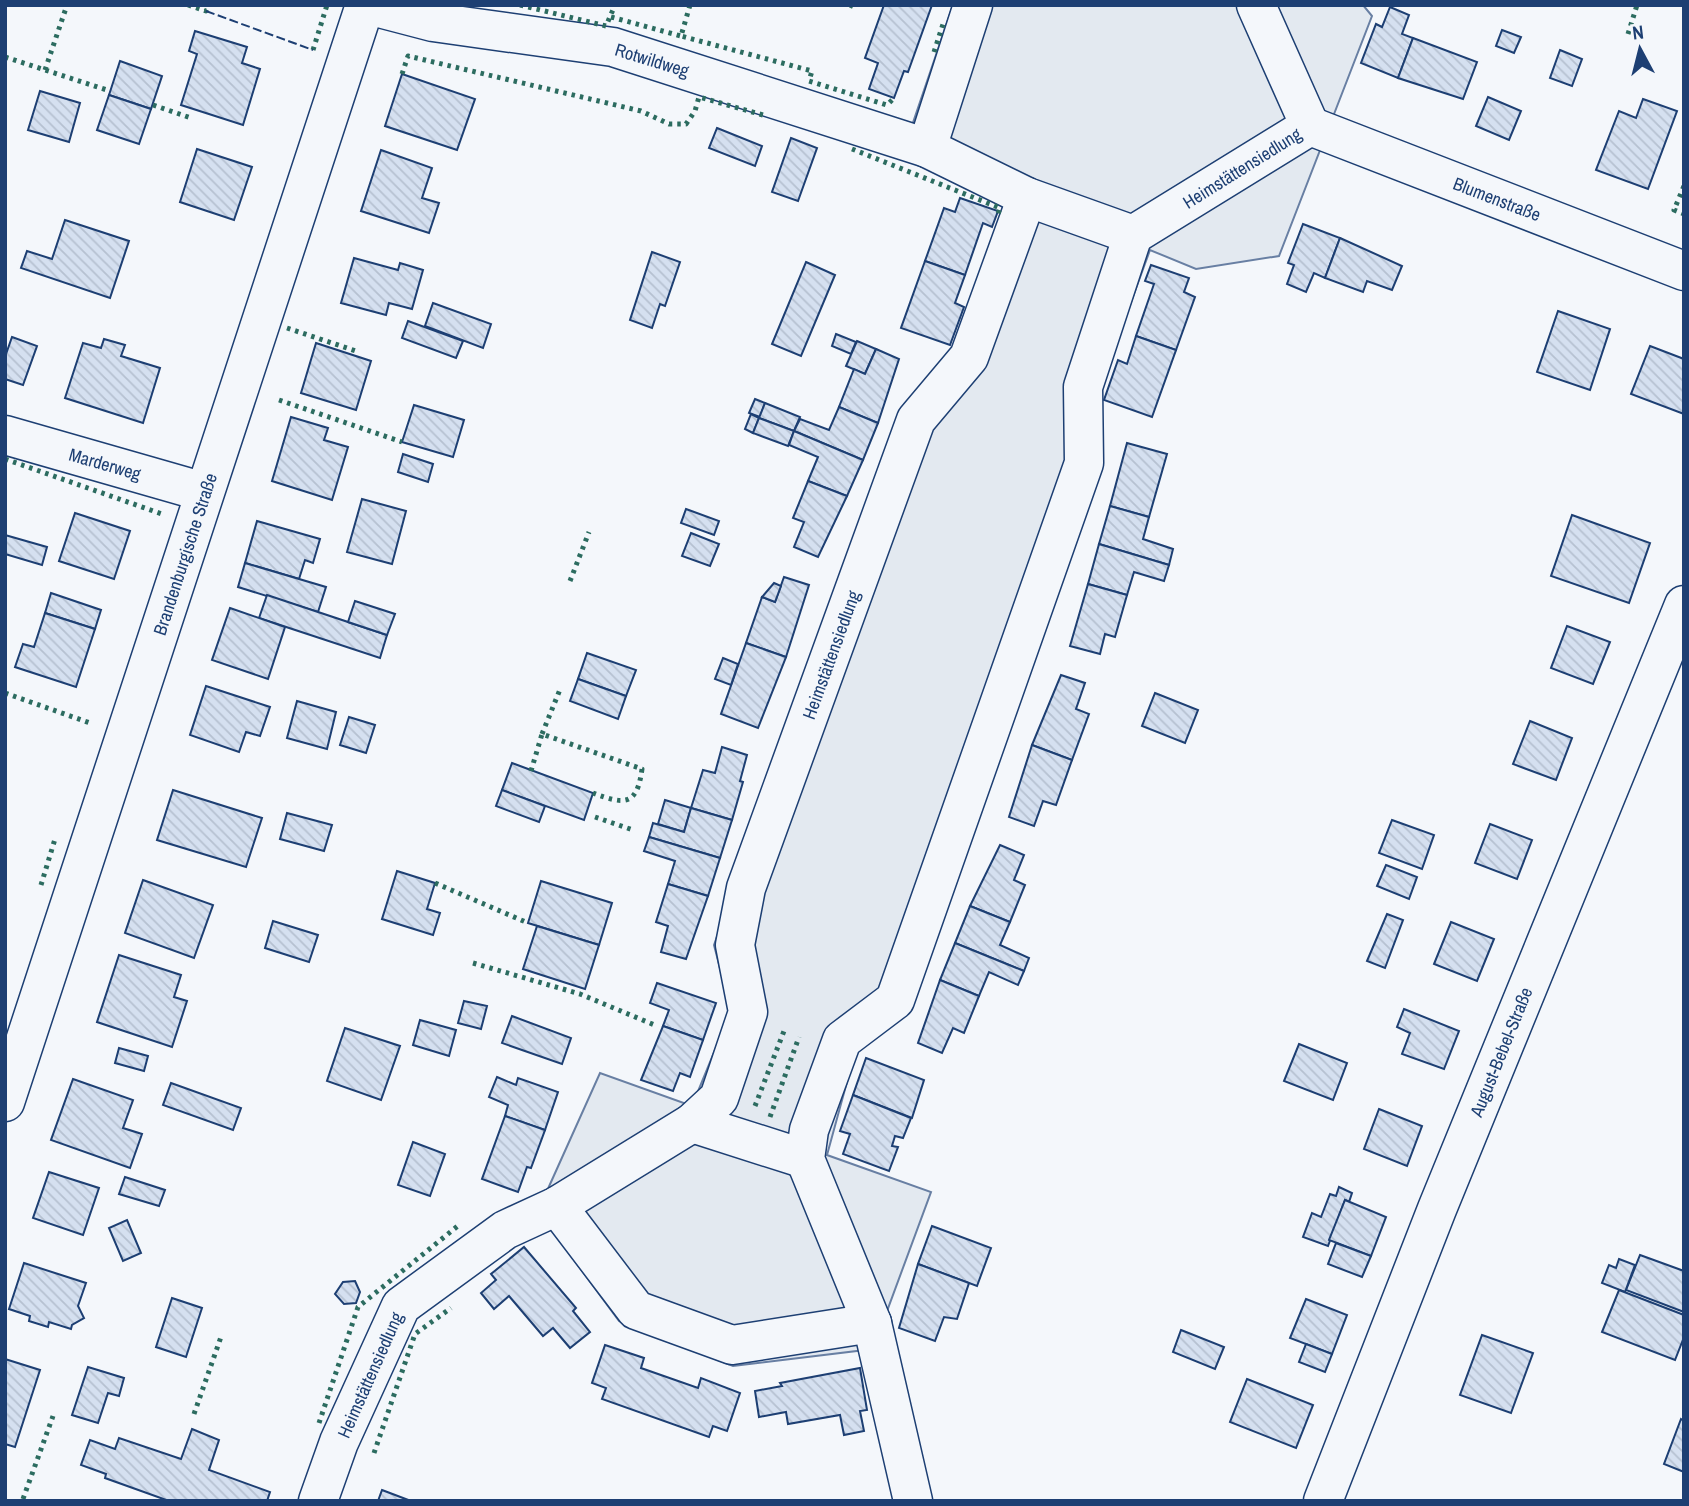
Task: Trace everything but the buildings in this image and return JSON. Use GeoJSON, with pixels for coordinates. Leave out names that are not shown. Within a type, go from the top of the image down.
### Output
{"type":"FeatureCollection","features":[{"type":"Feature","properties":{"kind":"street","name":"Rotwildweg"},"geometry":{"type":"LineString","coordinates":[[366,5],[433,22],[613,47],[927,148]]}},
{"type":"Feature","properties":{"kind":"street","name":"Brandenburgische Straße"},"geometry":{"type":"LineString","coordinates":[[5,1102],[366,5]]}},
{"type":"Feature","properties":{"kind":"street"},"geometry":{"type":"LineString","coordinates":[[913,1501],[873,1323],[805,1159],[809,1129],[842,1040],[895,1000],[900,987],[1084,463],[1083,387],[1133,235],[1027,197],[927,148],[973,5]]}},
{"type":"Feature","properties":{"kind":"street","name":"Heimstättensiedlung"},"geometry":{"type":"LineString","coordinates":[[1133,235],[1310,126],[1256,5]]}},
{"type":"Feature","properties":{"kind":"street","name":"Blumenstraße"},"geometry":{"type":"LineString","coordinates":[[1310,126],[1684,271]]}},
{"type":"Feature","properties":{"kind":"street","name":"Heimstättensiedlung"},"geometry":{"type":"LineString","coordinates":[[318,1501],[339,1442],[401,1306],[505,1230],[557,1206],[692,1123],[719,1098],[748,1012],[735,945],[746,888],[916,420],[969,357],[1027,197]]}},
{"type":"Feature","properties":{"kind":"street","name":"Marderweg"},"geometry":{"type":"LineString","coordinates":[[5,435],[204,492]]}},
{"type":"Feature","properties":{"kind":"street","name":"August-Bebel-Straße"},"geometry":{"type":"LineString","coordinates":[[1323,1501],[1437,1209],[1684,605]]}},
{"type":"Feature","properties":{"kind":"street"},"geometry":{"type":"LineString","coordinates":[[692,1123],[805,1159]]}},
{"type":"Feature","properties":{"kind":"street"},"geometry":{"type":"LineString","coordinates":[[557,1206],[636,1310],[732,1345],[873,1323]]}},
{"type":"Feature","properties":{"kind":"shaded area"},"geometry":{"type":"Polygon","coordinates":[[[953,5],[1363,5],[1372,16],[1279,256],[1196,269],[1150,250],[1093,406],[1095,471],[856,1049],[827,1155],[931,1192],[873,1349],[733,1366],[619,1321],[538,1211],[600,1073],[692,1106],[731,1011],[714,945],[906,404],[952,354],[1011,199],[901,158],[953,5]]]}},
{"type":"Feature","properties":{"kind":"hedge"},"geometry":{"type":"LineString","coordinates":[[45,70],[67,5]]}},
{"type":"Feature","properties":{"kind":"hedge"},"geometry":{"type":"LineString","coordinates":[[188,5],[206,11],[209,5]]}},
{"type":"Feature","properties":{"kind":"hedge"},"geometry":{"type":"LineString","coordinates":[[313,50],[327,5]]}},
{"type":"Feature","properties":{"kind":"hedge"},"geometry":{"type":"LineString","coordinates":[[520,5],[606,26],[615,5]]}},
{"type":"Feature","properties":{"kind":"hedge"},"geometry":{"type":"LineString","coordinates":[[690,5],[681,36],[812,71],[809,81],[887,105],[894,98]]}},
{"type":"Feature","properties":{"kind":"hedge"},"geometry":{"type":"LineString","coordinates":[[850,5],[854,7]]}},
{"type":"Feature","properties":{"kind":"hedge"},"geometry":{"type":"LineString","coordinates":[[1628,34],[1637,5]]}},
{"type":"Feature","properties":{"kind":"hedge"},"geometry":{"type":"LineString","coordinates":[[611,17],[681,36]]}},
{"type":"Feature","properties":{"kind":"hedge"},"geometry":{"type":"LineString","coordinates":[[934,52],[944,21]]}},
{"type":"Feature","properties":{"kind":"hedge"},"geometry":{"type":"LineString","coordinates":[[402,74],[408,56],[641,111],[669,124],[686,124],[695,111],[699,97],[763,115]]}},
{"type":"Feature","properties":{"kind":"hedge"},"geometry":{"type":"LineString","coordinates":[[5,57],[110,91]]}},
{"type":"Feature","properties":{"kind":"hedge"},"geometry":{"type":"LineString","coordinates":[[153,105],[191,118]]}},
{"type":"Feature","properties":{"kind":"hedge"},"geometry":{"type":"LineString","coordinates":[[852,149],[1000,208],[997,217]]}},
{"type":"Feature","properties":{"kind":"hedge"},"geometry":{"type":"LineString","coordinates":[[1684,186],[1674,210],[1684,214]]}},
{"type":"Feature","properties":{"kind":"hedge"},"geometry":{"type":"LineString","coordinates":[[287,328],[356,351]]}},
{"type":"Feature","properties":{"kind":"hedge"},"geometry":{"type":"LineString","coordinates":[[279,400],[402,442]]}},
{"type":"Feature","properties":{"kind":"hedge"},"geometry":{"type":"LineString","coordinates":[[5,459],[162,514]]}},
{"type":"Feature","properties":{"kind":"hedge"},"geometry":{"type":"LineString","coordinates":[[570,581],[589,532]]}},
{"type":"Feature","properties":{"kind":"hedge"},"geometry":{"type":"LineString","coordinates":[[542,734],[561,687]]}},
{"type":"Feature","properties":{"kind":"hedge"},"geometry":{"type":"LineString","coordinates":[[5,693],[90,723]]}},
{"type":"Feature","properties":{"kind":"hedge"},"geometry":{"type":"LineString","coordinates":[[531,771],[542,734],[642,769],[637,790],[628,799],[613,800],[593,793]]}},
{"type":"Feature","properties":{"kind":"hedge"},"geometry":{"type":"LineString","coordinates":[[595,817],[633,830]]}},
{"type":"Feature","properties":{"kind":"hedge"},"geometry":{"type":"LineString","coordinates":[[41,885],[55,839]]}},
{"type":"Feature","properties":{"kind":"hedge"},"geometry":{"type":"LineString","coordinates":[[435,883],[528,923]]}},
{"type":"Feature","properties":{"kind":"hedge"},"geometry":{"type":"LineString","coordinates":[[473,963],[580,994],[657,1026]]}},
{"type":"Feature","properties":{"kind":"hedge"},"geometry":{"type":"LineString","coordinates":[[755,1106],[784,1031]]}},
{"type":"Feature","properties":{"kind":"hedge"},"geometry":{"type":"LineString","coordinates":[[770,1117],[799,1037]]}},
{"type":"Feature","properties":{"kind":"hedge"},"geometry":{"type":"LineString","coordinates":[[319,1423],[358,1307],[459,1225]]}},
{"type":"Feature","properties":{"kind":"hedge"},"geometry":{"type":"LineString","coordinates":[[374,1453],[415,1334],[451,1308]]}},
{"type":"Feature","properties":{"kind":"hedge"},"geometry":{"type":"LineString","coordinates":[[194,1414],[222,1334]]}},
{"type":"Feature","properties":{"kind":"hedge"},"geometry":{"type":"LineString","coordinates":[[23,1499],[53,1416]]}},
{"type":"Feature","properties":{"kind":"fence"},"geometry":{"type":"LineString","coordinates":[[206,11],[313,50]]}}]}
